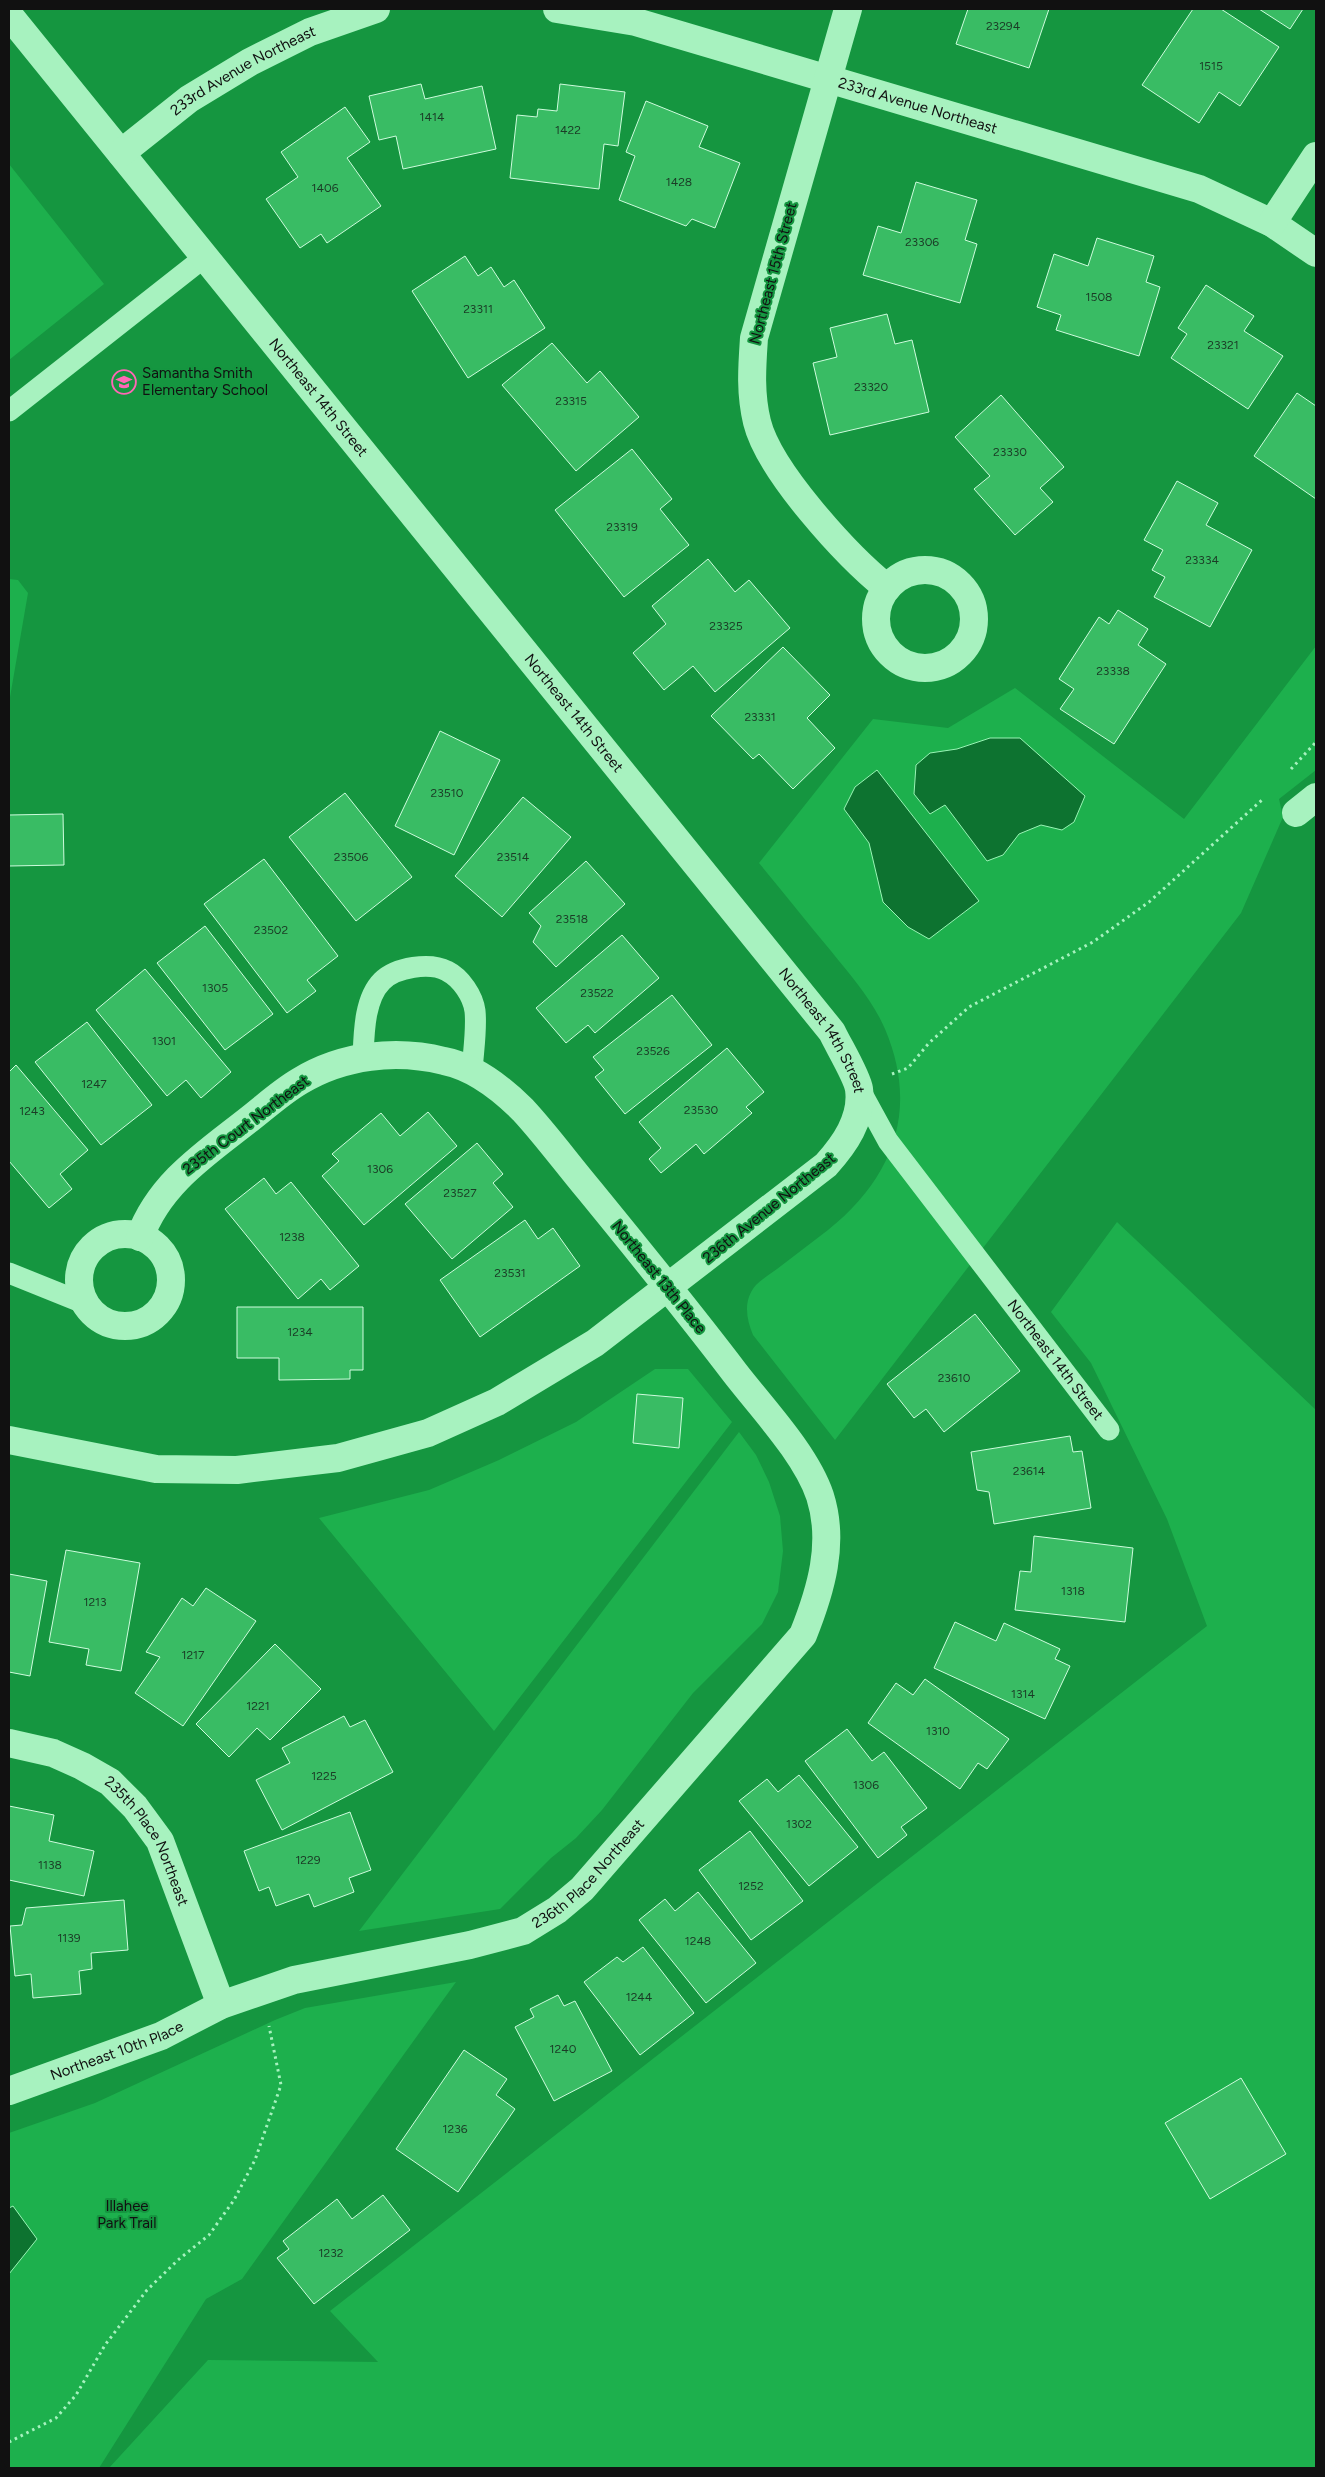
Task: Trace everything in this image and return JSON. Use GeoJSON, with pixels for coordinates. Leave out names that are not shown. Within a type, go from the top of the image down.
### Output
{"type":"FeatureCollection","features":[{"type":"Feature","properties":{"kind":"street","name":"233rd Avenue Northeast"},"geometry":{"type":"LineString","coordinates":[[121,153],[189,99],[250,62],[310,32],[376,9]]}},
{"type":"Feature","properties":{"kind":"street","name":"233rd Avenue Northeast"},"geometry":{"type":"LineString","coordinates":[[557,9],[636,22],[1198,189],[1272,223],[1316,253]]}},
{"type":"Feature","properties":{"kind":"street","name":"Northeast 15th Street"},"geometry":{"type":"LineString","coordinates":[[848,9],[754,338],[750,384],[757,423],[773,460],[807,504],[865,570],[887,588]]}},
{"type":"Feature","properties":{"kind":"street","name":"Northeast 14th Street"},"geometry":{"type":"LineString","coordinates":[[9,15],[206,256],[832,1032],[859,1088]]}},
{"type":"Feature","properties":{"kind":"street"},"geometry":{"type":"LineString","coordinates":[[1272,223],[1316,156]]}},
{"type":"Feature","properties":{"kind":"street","name":"235th Court Northeast"},"geometry":{"type":"LineString","coordinates":[[140,1237],[144,1224],[162,1195],[183,1171],[300,1080],[338,1064],[374,1055],[413,1055]]}},
{"type":"Feature","properties":{"kind":"street","name":"Northeast 13th Place"},"geometry":{"type":"LineString","coordinates":[[413,1055],[447,1061],[486,1078],[522,1110],[669,1287],[802,1460],[820,1495],[826,1527],[825,1564]]}},
{"type":"Feature","properties":{"kind":"street","name":"236th Avenue Northeast"},"geometry":{"type":"LineString","coordinates":[[9,1440],[156,1469],[237,1470],[338,1458],[428,1433],[497,1402],[595,1343],[826,1165],[844,1145],[852,1128],[857,1112],[859,1088]]}},
{"type":"Feature","properties":{"kind":"street"},"geometry":{"type":"LineString","coordinates":[[124,1234],[140,1237],[154,1244],[165,1257],[170,1272],[171,1287],[166,1303],[156,1315],[142,1323],[127,1326],[110,1324],[97,1316],[86,1304],[80,1289],[80,1273],[85,1258],[95,1246],[108,1238],[124,1234]]}},
{"type":"Feature","properties":{"kind":"street","name":"236th Place Northeast"},"geometry":{"type":"LineString","coordinates":[[221,2005],[294,1980],[470,1945],[523,1931],[557,1910],[582,1889],[803,1635],[818,1598],[825,1564]]}},
{"type":"Feature","properties":{"kind":"street","name":"235th Place Northeast"},"geometry":{"type":"LineString","coordinates":[[9,1743],[53,1754],[82,1766],[110,1782],[135,1807],[160,1841],[221,2005]]}},
{"type":"Feature","properties":{"kind":"street","name":"Northeast 10th Place"},"geometry":{"type":"LineString","coordinates":[[9,2091],[161,2036],[221,2005]]}},
{"type":"Feature","properties":{"kind":"lane"},"geometry":{"type":"LineString","coordinates":[[9,411],[206,256]]}},
{"type":"Feature","properties":{"kind":"lane"},"geometry":{"type":"LineString","coordinates":[[363,1058],[367,1016],[372,999],[382,981],[401,970],[424,966],[447,971],[466,988],[475,1010],[472,1072]]}},
{"type":"Feature","properties":{"kind":"lane","name":"Northeast 14th Street"},"geometry":{"type":"LineString","coordinates":[[859,1088],[888,1141],[1109,1430]]}},
{"type":"Feature","properties":{"kind":"lane"},"geometry":{"type":"LineString","coordinates":[[9,1273],[86,1304]]}},
{"type":"Feature","properties":{"kind":"path"},"geometry":{"type":"LineString","coordinates":[[1285,776],[1316,742]]}},
{"type":"Feature","properties":{"kind":"path"},"geometry":{"type":"LineString","coordinates":[[859,1088],[908,1068],[929,1043],[969,1007],[1092,942],[1149,902],[1266,796]]}},
{"type":"Feature","properties":{"kind":"path"},"geometry":{"type":"LineString","coordinates":[[9,2442],[56,2418],[76,2395],[105,2345],[147,2290],[178,2260],[209,2235],[234,2200],[255,2160],[281,2084],[270,2026],[255,1993]]}},
{"type":"Feature","properties":{"kind":"green space"},"geometry":{"type":"Polygon","coordinates":[[[9,164],[104,284],[9,360],[9,164]]]}},
{"type":"Feature","properties":{"kind":"green space"},"geometry":{"type":"Polygon","coordinates":[[[9,579],[18,580],[28,593],[9,703],[9,579]]]}},
{"type":"Feature","properties":{"kind":"green space"},"geometry":{"type":"Polygon","coordinates":[[[1316,646],[1316,770],[1279,799],[1283,817],[1241,913],[835,1440],[753,1335],[747,1316],[747,1303],[756,1285],[828,1230],[851,1209],[870,1187],[884,1164],[894,1140],[899,1114],[900,1087],[895,1058],[885,1029],[874,1008],[853,979],[759,863],[873,719],[948,728],[1015,688],[1184,819],[1316,646]]]}},
{"type":"Feature","properties":{"kind":"green space"},"geometry":{"type":"Polygon","coordinates":[[[1117,1222],[1316,1410],[1316,2468],[109,2468],[208,2360],[378,2362],[330,2311],[1207,1626],[1167,1519],[1091,1363],[1051,1312],[1117,1222]]]}},
{"type":"Feature","properties":{"kind":"green space"},"geometry":{"type":"Polygon","coordinates":[[[655,1369],[688,1369],[732,1422],[494,1731],[319,1518],[429,1490],[499,1460],[576,1422],[655,1369]]]}},
{"type":"Feature","properties":{"kind":"green space"},"geometry":{"type":"Polygon","coordinates":[[[739,1432],[756,1455],[769,1482],[780,1516],[783,1551],[778,1592],[762,1624],[693,1693],[602,1810],[576,1838],[551,1858],[500,1909],[359,1931],[739,1432]]]}},
{"type":"Feature","properties":{"kind":"green space","name":"Illahee Park Trail"},"geometry":{"type":"Polygon","coordinates":[[[456,1982],[242,2279],[206,2299],[99,2468],[9,2468],[9,2133],[95,2103],[305,2008],[456,1982]]]}},
{"type":"Feature","properties":{"kind":"shaded area"},"geometry":{"type":"Polygon","coordinates":[[[990,738],[1020,738],[1085,796],[1074,822],[1062,830],[1041,825],[1019,834],[1003,855],[987,861],[945,805],[930,814],[914,794],[916,765],[930,753],[957,749],[990,738]]]}},
{"type":"Feature","properties":{"kind":"shaded area"},"geometry":{"type":"Polygon","coordinates":[[[877,770],[979,901],[929,939],[908,927],[883,902],[869,843],[844,809],[855,787],[877,770]]]}},
{"type":"Feature","properties":{"kind":"shaded area"},"geometry":{"type":"Polygon","coordinates":[[[13,2206],[37,2239],[9,2274],[9,2208],[13,2206]]]}},
{"type":"Feature","properties":{"kind":"building"},"geometry":{"type":"Polygon","coordinates":[[[968,9],[1049,9],[1029,68],[956,44],[968,9]]]}},
{"type":"Feature","properties":{"kind":"building"},"geometry":{"type":"Polygon","coordinates":[[[1193,9],[1221,9],[1279,47],[1240,106],[1219,92],[1199,123],[1142,85],[1193,9]]]}},
{"type":"Feature","properties":{"kind":"building"},"geometry":{"type":"Polygon","coordinates":[[[1259,9],[1303,9],[1290,29],[1259,9]]]}},
{"type":"Feature","properties":{"kind":"building"},"geometry":{"type":"Polygon","coordinates":[[[421,84],[425,99],[482,86],[496,149],[403,169],[396,136],[379,140],[369,96],[421,84]]]}},
{"type":"Feature","properties":{"kind":"building"},"geometry":{"type":"Polygon","coordinates":[[[560,84],[625,92],[618,146],[604,144],[599,189],[510,178],[517,115],[537,117],[538,109],[557,111],[560,84]]]}},
{"type":"Feature","properties":{"kind":"building"},"geometry":{"type":"Polygon","coordinates":[[[646,101],[708,126],[699,147],[740,163],[715,228],[692,219],[686,226],[619,200],[635,156],[626,152],[646,101]]]}},
{"type":"Feature","properties":{"kind":"building"},"geometry":{"type":"Polygon","coordinates":[[[345,107],[370,142],[347,158],[381,206],[327,243],[321,234],[300,248],[266,199],[298,177],[281,152],[345,107]]]}},
{"type":"Feature","properties":{"kind":"building"},"geometry":{"type":"Polygon","coordinates":[[[916,182],[977,200],[965,240],[977,244],[960,303],[863,275],[878,226],[901,233],[916,182]]]}},
{"type":"Feature","properties":{"kind":"building"},"geometry":{"type":"Polygon","coordinates":[[[1097,238],[1154,256],[1146,282],[1160,287],[1139,356],[1056,330],[1061,315],[1037,307],[1054,254],[1088,266],[1097,238]]]}},
{"type":"Feature","properties":{"kind":"building"},"geometry":{"type":"Polygon","coordinates":[[[465,256],[478,276],[491,267],[504,287],[514,280],[545,328],[468,378],[412,291],[465,256]]]}},
{"type":"Feature","properties":{"kind":"building"},"geometry":{"type":"Polygon","coordinates":[[[1206,285],[1254,316],[1244,331],[1283,356],[1248,409],[1171,358],[1187,334],[1178,328],[1206,285]]]}},
{"type":"Feature","properties":{"kind":"building"},"geometry":{"type":"Polygon","coordinates":[[[887,314],[895,344],[912,340],[929,412],[830,435],[813,363],[837,357],[830,328],[887,314]]]}},
{"type":"Feature","properties":{"kind":"building"},"geometry":{"type":"Polygon","coordinates":[[[552,343],[587,383],[600,371],[639,417],[576,471],[502,385],[552,343]]]}},
{"type":"Feature","properties":{"kind":"building"},"geometry":{"type":"Polygon","coordinates":[[[1297,393],[1316,406],[1316,499],[1254,456],[1297,393]]]}},
{"type":"Feature","properties":{"kind":"building"},"geometry":{"type":"Polygon","coordinates":[[[1001,395],[1064,467],[1040,488],[1053,502],[1015,535],[974,489],[990,476],[955,437],[1001,395]]]}},
{"type":"Feature","properties":{"kind":"building"},"geometry":{"type":"Polygon","coordinates":[[[632,449],[672,499],[660,509],[689,545],[624,597],[555,510],[632,449]]]}},
{"type":"Feature","properties":{"kind":"building"},"geometry":{"type":"Polygon","coordinates":[[[1177,481],[1218,503],[1206,525],[1252,550],[1210,627],[1154,597],[1165,577],[1152,570],[1163,550],[1144,540],[1177,481]]]}},
{"type":"Feature","properties":{"kind":"building"},"geometry":{"type":"Polygon","coordinates":[[[708,559],[735,592],[749,580],[790,628],[715,692],[693,666],[664,690],[633,653],[666,624],[652,606],[708,559]]]}},
{"type":"Feature","properties":{"kind":"building"},"geometry":{"type":"Polygon","coordinates":[[[1118,610],[1148,629],[1138,645],[1166,664],[1114,744],[1060,709],[1074,689],[1059,679],[1099,617],[1109,624],[1118,610]]]}},
{"type":"Feature","properties":{"kind":"building"},"geometry":{"type":"Polygon","coordinates":[[[783,647],[830,695],[807,718],[835,748],[793,789],[759,754],[753,759],[711,716],[783,647]]]}},
{"type":"Feature","properties":{"kind":"building"},"geometry":{"type":"Polygon","coordinates":[[[440,731],[500,760],[454,855],[395,826],[440,731]]]}},
{"type":"Feature","properties":{"kind":"building"},"geometry":{"type":"Polygon","coordinates":[[[345,793],[412,877],[356,921],[289,837],[345,793]]]}},
{"type":"Feature","properties":{"kind":"building"},"geometry":{"type":"Polygon","coordinates":[[[523,797],[571,837],[502,917],[455,876],[523,797]]]}},
{"type":"Feature","properties":{"kind":"building"},"geometry":{"type":"Polygon","coordinates":[[[63,814],[64,865],[9,866],[9,815],[63,814]]]}},
{"type":"Feature","properties":{"kind":"building"},"geometry":{"type":"Polygon","coordinates":[[[264,859],[338,956],[307,980],[316,991],[287,1013],[204,904],[264,859]]]}},
{"type":"Feature","properties":{"kind":"building"},"geometry":{"type":"Polygon","coordinates":[[[586,861],[625,904],[556,967],[533,942],[541,926],[529,913],[586,861]]]}},
{"type":"Feature","properties":{"kind":"building"},"geometry":{"type":"Polygon","coordinates":[[[205,926],[273,1014],[225,1050],[157,963],[205,926]]]}},
{"type":"Feature","properties":{"kind":"building"},"geometry":{"type":"Polygon","coordinates":[[[622,935],[659,978],[595,1033],[588,1025],[566,1043],[536,1008],[622,935]]]}},
{"type":"Feature","properties":{"kind":"building"},"geometry":{"type":"Polygon","coordinates":[[[145,969],[231,1072],[201,1098],[186,1080],[167,1096],[96,1010],[145,969]]]}},
{"type":"Feature","properties":{"kind":"building"},"geometry":{"type":"Polygon","coordinates":[[[672,995],[712,1045],[625,1114],[595,1077],[604,1070],[593,1057],[672,995]]]}},
{"type":"Feature","properties":{"kind":"building"},"geometry":{"type":"Polygon","coordinates":[[[87,1022],[152,1105],[101,1145],[35,1062],[87,1022]]]}},
{"type":"Feature","properties":{"kind":"building"},"geometry":{"type":"Polygon","coordinates":[[[727,1048],[764,1092],[746,1107],[752,1113],[704,1154],[696,1144],[661,1173],[649,1159],[661,1148],[639,1122],[727,1048]]]}},
{"type":"Feature","properties":{"kind":"building"},"geometry":{"type":"Polygon","coordinates":[[[16,1065],[88,1150],[60,1174],[72,1189],[49,1208],[9,1161],[9,1072],[16,1065]]]}},
{"type":"Feature","properties":{"kind":"building"},"geometry":{"type":"Polygon","coordinates":[[[428,1112],[457,1146],[364,1225],[322,1176],[339,1161],[332,1154],[381,1113],[400,1136],[428,1112]]]}},
{"type":"Feature","properties":{"kind":"building"},"geometry":{"type":"Polygon","coordinates":[[[477,1143],[503,1174],[493,1183],[513,1207],[452,1259],[405,1204],[477,1143]]]}},
{"type":"Feature","properties":{"kind":"building"},"geometry":{"type":"Polygon","coordinates":[[[264,1178],[276,1194],[291,1182],[359,1266],[330,1290],[321,1279],[298,1299],[225,1209],[264,1178]]]}},
{"type":"Feature","properties":{"kind":"building"},"geometry":{"type":"Polygon","coordinates":[[[525,1220],[538,1239],[553,1228],[580,1266],[480,1337],[440,1280],[525,1220]]]}},
{"type":"Feature","properties":{"kind":"building"},"geometry":{"type":"Polygon","coordinates":[[[237,1307],[363,1307],[363,1370],[350,1370],[350,1379],[279,1380],[279,1358],[237,1358],[237,1307]]]}},
{"type":"Feature","properties":{"kind":"building"},"geometry":{"type":"Polygon","coordinates":[[[975,1314],[1020,1371],[944,1432],[926,1409],[914,1418],[887,1384],[975,1314]]]}},
{"type":"Feature","properties":{"kind":"building"},"geometry":{"type":"Polygon","coordinates":[[[637,1394],[683,1398],[679,1448],[633,1443],[637,1394]]]}},
{"type":"Feature","properties":{"kind":"building"},"geometry":{"type":"Polygon","coordinates":[[[1070,1436],[1073,1452],[1082,1451],[1091,1508],[994,1524],[989,1492],[977,1490],[971,1452],[1070,1436]]]}},
{"type":"Feature","properties":{"kind":"building"},"geometry":{"type":"Polygon","coordinates":[[[1034,1536],[1133,1548],[1125,1622],[1015,1610],[1020,1571],[1031,1572],[1034,1536]]]}},
{"type":"Feature","properties":{"kind":"building"},"geometry":{"type":"Polygon","coordinates":[[[66,1550],[140,1563],[121,1671],[86,1665],[89,1649],[49,1642],[66,1550]]]}},
{"type":"Feature","properties":{"kind":"building"},"geometry":{"type":"Polygon","coordinates":[[[9,1574],[47,1581],[30,1676],[9,1672],[9,1574]]]}},
{"type":"Feature","properties":{"kind":"building"},"geometry":{"type":"Polygon","coordinates":[[[206,1588],[256,1621],[183,1726],[135,1693],[160,1657],[146,1652],[182,1598],[193,1606],[206,1588]]]}},
{"type":"Feature","properties":{"kind":"building"},"geometry":{"type":"Polygon","coordinates":[[[955,1622],[996,1641],[1004,1623],[1060,1649],[1055,1659],[1070,1666],[1045,1719],[934,1668],[955,1622]]]}},
{"type":"Feature","properties":{"kind":"building"},"geometry":{"type":"Polygon","coordinates":[[[275,1644],[321,1689],[270,1740],[257,1728],[229,1757],[196,1724],[275,1644]]]}},
{"type":"Feature","properties":{"kind":"building"},"geometry":{"type":"Polygon","coordinates":[[[925,1679],[1009,1739],[987,1769],[978,1763],[960,1789],[868,1723],[896,1683],[913,1695],[925,1679]]]}},
{"type":"Feature","properties":{"kind":"building"},"geometry":{"type":"Polygon","coordinates":[[[344,1716],[350,1727],[365,1720],[393,1772],[282,1830],[256,1780],[290,1763],[282,1748],[344,1716]]]}},
{"type":"Feature","properties":{"kind":"building"},"geometry":{"type":"Polygon","coordinates":[[[847,1729],[872,1761],[884,1752],[927,1808],[901,1827],[907,1835],[878,1858],[805,1761],[847,1729]]]}},
{"type":"Feature","properties":{"kind":"building"},"geometry":{"type":"Polygon","coordinates":[[[799,1775],[858,1847],[809,1886],[739,1801],[767,1779],[778,1792],[799,1775]]]}},
{"type":"Feature","properties":{"kind":"building"},"geometry":{"type":"Polygon","coordinates":[[[9,1806],[54,1815],[49,1841],[94,1851],[84,1896],[9,1880],[9,1806]]]}},
{"type":"Feature","properties":{"kind":"building"},"geometry":{"type":"Polygon","coordinates":[[[350,1812],[371,1870],[349,1878],[354,1892],[314,1907],[309,1894],[276,1906],[269,1887],[259,1891],[244,1851],[350,1812]]]}},
{"type":"Feature","properties":{"kind":"building"},"geometry":{"type":"Polygon","coordinates":[[[750,1831],[803,1901],[751,1940],[699,1870],[750,1831]]]}},
{"type":"Feature","properties":{"kind":"building"},"geometry":{"type":"Polygon","coordinates":[[[698,1892],[756,1963],[706,2003],[639,1920],[665,1899],[675,1911],[698,1892]]]}},
{"type":"Feature","properties":{"kind":"building"},"geometry":{"type":"Polygon","coordinates":[[[124,1900],[128,1950],[91,1953],[92,1969],[79,1971],[81,1994],[33,1998],[31,1974],[15,1976],[10,1926],[22,1925],[26,1908],[124,1900]]]}},
{"type":"Feature","properties":{"kind":"building"},"geometry":{"type":"Polygon","coordinates":[[[643,1947],[694,2013],[640,2055],[584,1982],[617,1957],[623,1962],[643,1947]]]}},
{"type":"Feature","properties":{"kind":"building"},"geometry":{"type":"Polygon","coordinates":[[[558,1995],[564,2006],[575,2001],[612,2071],[554,2101],[515,2027],[534,2017],[530,2009],[558,1995]]]}},
{"type":"Feature","properties":{"kind":"building"},"geometry":{"type":"Polygon","coordinates":[[[464,2050],[507,2079],[496,2095],[515,2109],[458,2192],[396,2149],[464,2050]]]}},
{"type":"Feature","properties":{"kind":"building"},"geometry":{"type":"Polygon","coordinates":[[[1241,2078],[1286,2154],[1210,2199],[1165,2123],[1241,2078]]]}},
{"type":"Feature","properties":{"kind":"building"},"geometry":{"type":"Polygon","coordinates":[[[383,2195],[410,2230],[314,2304],[277,2258],[289,2249],[283,2241],[337,2199],[352,2219],[383,2195]]]}},
{"type":"Feature","properties":{"kind":"place","name":"Samantha Smith Elementary School"},"geometry":{"type":"Point","coordinates":[124,382]}}]}
